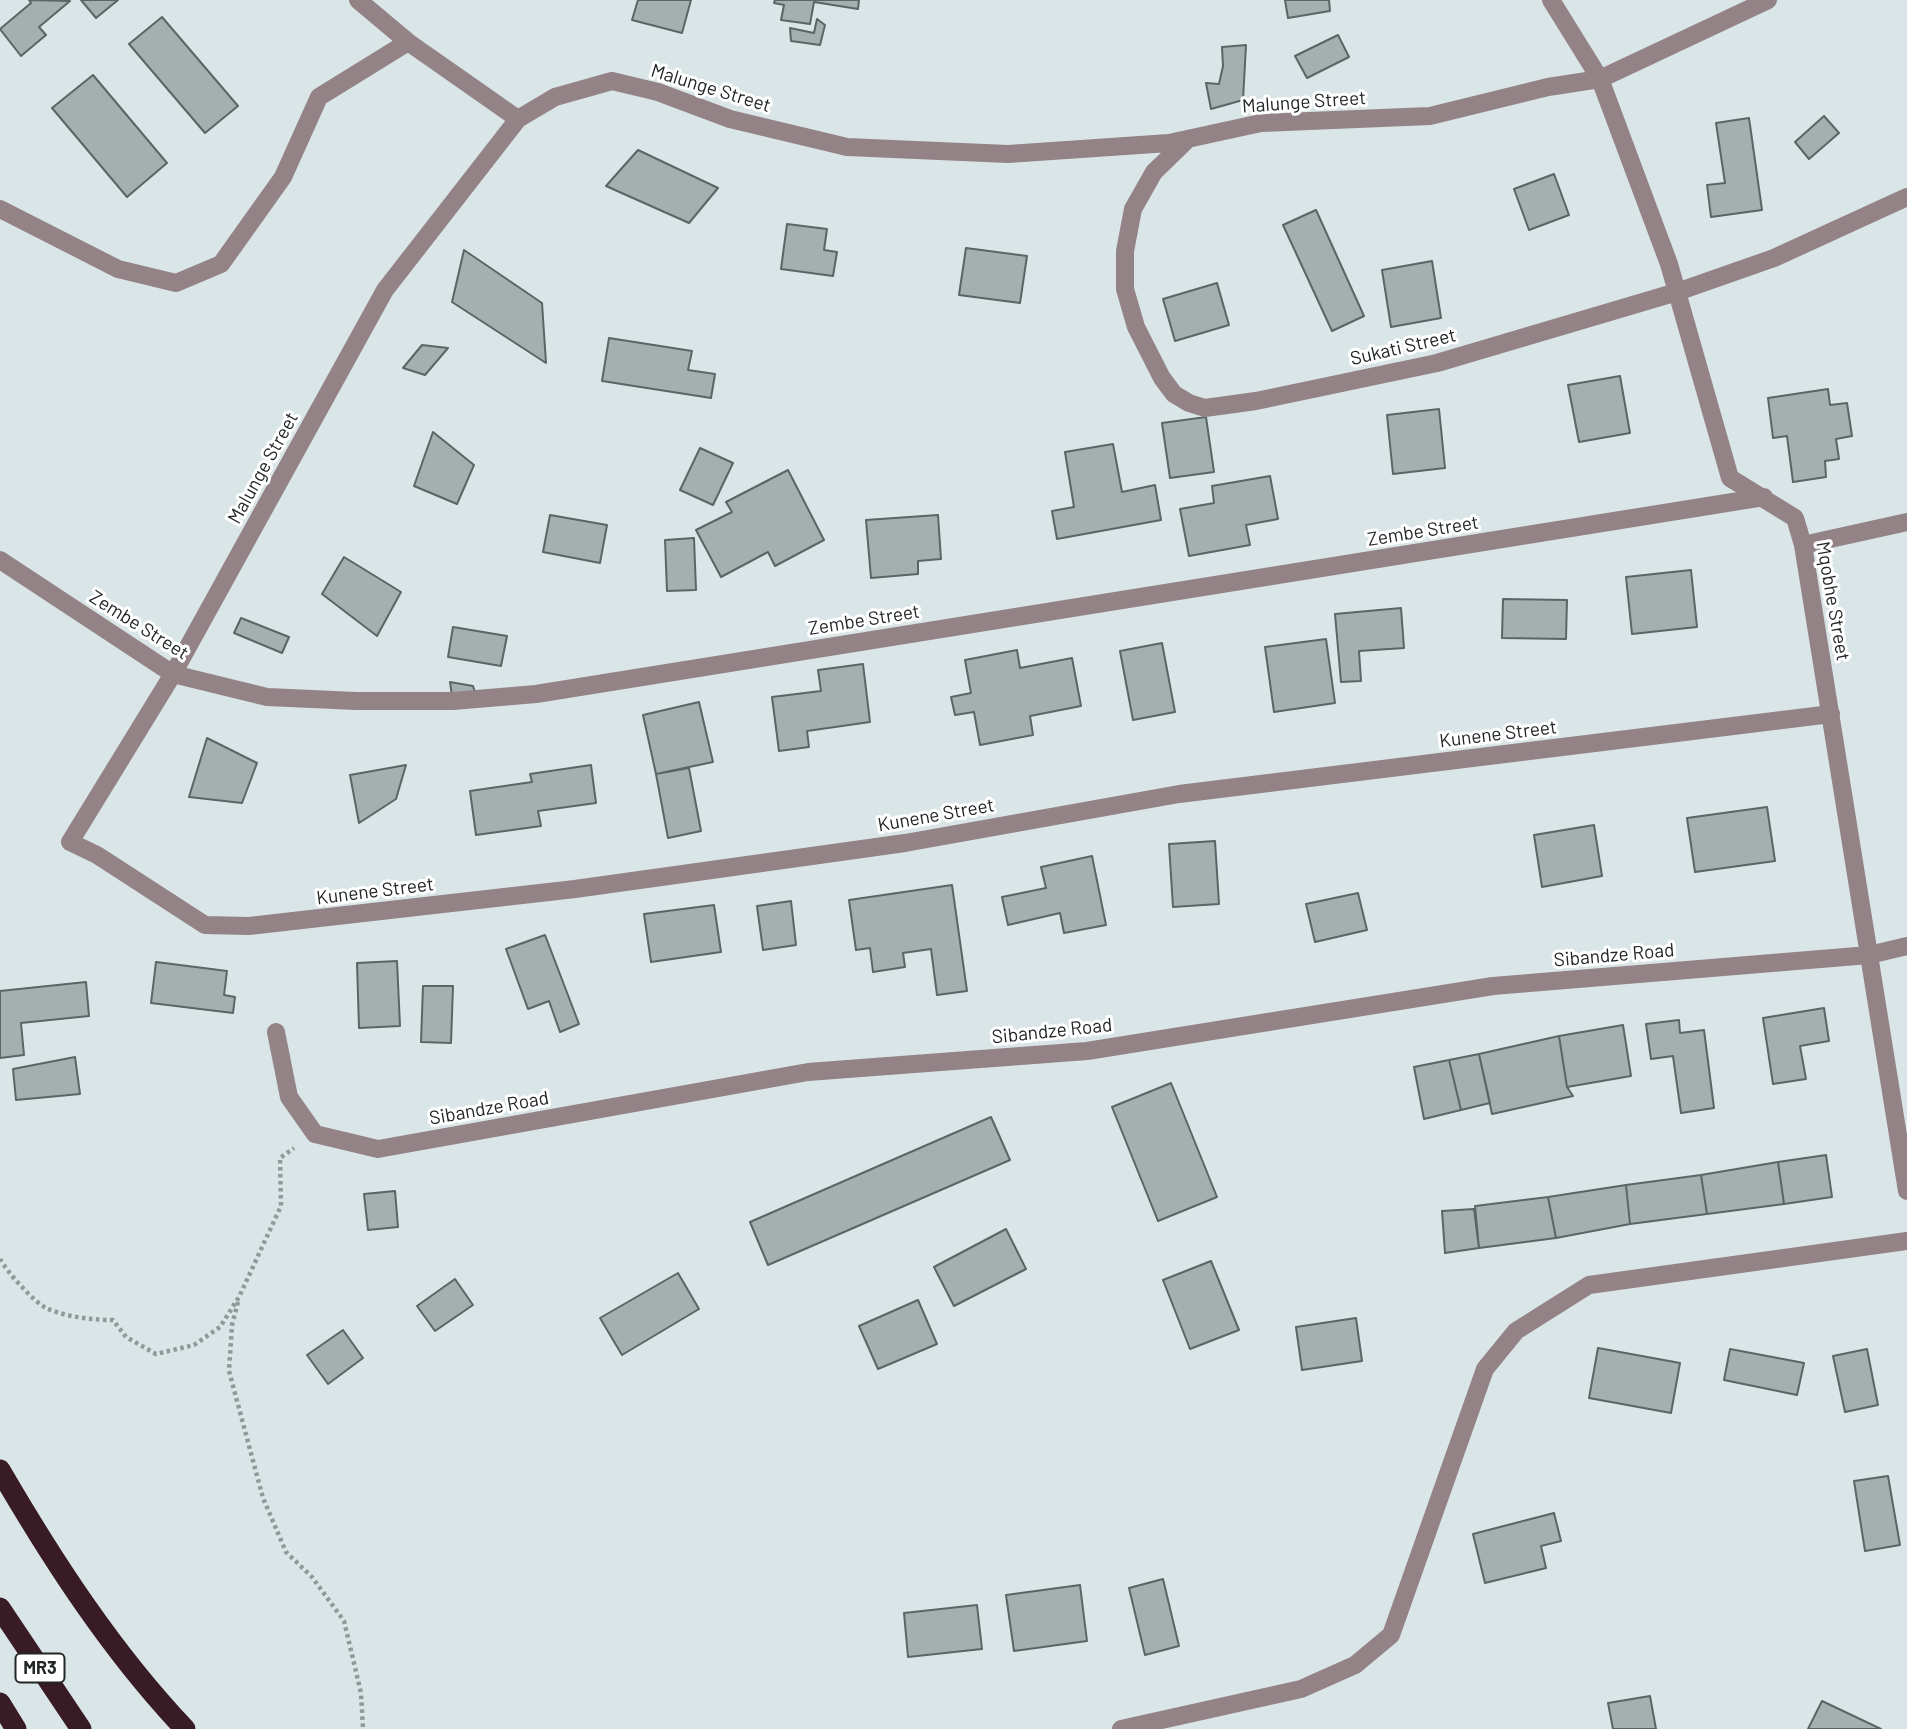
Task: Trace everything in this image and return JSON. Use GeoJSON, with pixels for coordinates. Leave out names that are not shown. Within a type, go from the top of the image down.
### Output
{"type":"FeatureCollection","features":[{"type":"Feature","properties":{"kind":"highway"},"geometry":{"type":"LineString","coordinates":[[0,1469],[82,1602],[161,1704],[185,1729]]}},
{"type":"Feature","properties":{"kind":"highway","name":"MR3"},"geometry":{"type":"LineString","coordinates":[[0,1608],[81,1729]]}},
{"type":"Feature","properties":{"kind":"highway","name":"MR3"},"geometry":{"type":"LineString","coordinates":[[0,1703],[16,1729]]}},
{"type":"Feature","properties":{"kind":"street"},"geometry":{"type":"LineString","coordinates":[[358,0],[408,42],[518,119]]}},
{"type":"Feature","properties":{"kind":"street","name":"Mqobhe Street"},"geometry":{"type":"LineString","coordinates":[[1550,0],[1600,79],[1669,264],[1730,478],[1795,518],[1803,545],[1907,1191]]}},
{"type":"Feature","properties":{"kind":"street","name":"Malunge Street"},"geometry":{"type":"LineString","coordinates":[[70,842],[173,674],[385,290],[518,119],[555,97],[612,81],[658,92],[730,119],[846,147],[1008,154],[1170,143],[1261,122],[1430,116],[1548,87],[1600,79],[1768,0]]}},
{"type":"Feature","properties":{"kind":"street"},"geometry":{"type":"LineString","coordinates":[[0,209],[118,270],[176,283],[221,264],[283,177],[319,97],[408,42]]}},
{"type":"Feature","properties":{"kind":"street","name":"Sukati Street"},"geometry":{"type":"LineString","coordinates":[[1188,139],[1154,172],[1133,209],[1125,251],[1125,289],[1136,327],[1162,378],[1174,394],[1189,404],[1205,408],[1256,401],[1437,363],[1677,292],[1774,258],[1907,197]]}},
{"type":"Feature","properties":{"kind":"street","name":"Zembe Street"},"geometry":{"type":"LineString","coordinates":[[0,560],[173,674],[267,697],[453,701],[536,694],[1764,497]]}},
{"type":"Feature","properties":{"kind":"street"},"geometry":{"type":"LineString","coordinates":[[1803,545],[1907,522]]}},
{"type":"Feature","properties":{"kind":"street","name":"Kunene Street"},"geometry":{"type":"LineString","coordinates":[[70,842],[97,855],[205,925],[248,926],[575,889],[905,843],[1179,794],[1831,714]]}},
{"type":"Feature","properties":{"kind":"street","name":"Sibandze Road"},"geometry":{"type":"LineString","coordinates":[[315,1134],[378,1149],[808,1072],[1087,1051],[1493,986],[1870,955],[1907,946]]}},
{"type":"Feature","properties":{"kind":"street"},"geometry":{"type":"LineString","coordinates":[[276,1032],[289,1097],[315,1134]]}},
{"type":"Feature","properties":{"kind":"street"},"geometry":{"type":"LineString","coordinates":[[1121,1729],[1301,1689],[1356,1665],[1391,1634],[1485,1369],[1516,1331],[1589,1285],[1907,1241]]}},
{"type":"Feature","properties":{"kind":"path"},"geometry":{"type":"LineString","coordinates":[[0,1259],[7,1272],[45,1308],[95,1320],[113,1320],[126,1337],[156,1354],[194,1345],[220,1327],[239,1297],[281,1206],[280,1158],[315,1134]]}},
{"type":"Feature","properties":{"kind":"path"},"geometry":{"type":"LineString","coordinates":[[239,1297],[232,1325],[229,1371],[263,1498],[286,1552],[312,1577],[344,1621],[360,1693],[363,1729]]}},
{"type":"Feature","properties":{"kind":"building"},"geometry":{"type":"Polygon","coordinates":[[[29,0],[70,1],[39,27],[46,35],[21,56],[0,29],[31,3],[29,0]]]}},
{"type":"Feature","properties":{"kind":"building"},"geometry":{"type":"Polygon","coordinates":[[[81,0],[118,0],[96,18],[81,0]]]}},
{"type":"Feature","properties":{"kind":"building"},"geometry":{"type":"Polygon","coordinates":[[[638,0],[691,0],[682,33],[632,20],[638,0]]]}},
{"type":"Feature","properties":{"kind":"building"},"geometry":{"type":"Polygon","coordinates":[[[775,0],[859,0],[858,9],[814,2],[810,24],[781,20],[784,5],[774,3],[775,0]]]}},
{"type":"Feature","properties":{"kind":"building"},"geometry":{"type":"Polygon","coordinates":[[[1285,0],[1329,0],[1330,11],[1288,18],[1285,0]]]}},
{"type":"Feature","properties":{"kind":"building"},"geometry":{"type":"Polygon","coordinates":[[[162,17],[238,106],[205,133],[129,44],[162,17]]]}},
{"type":"Feature","properties":{"kind":"building"},"geometry":{"type":"Polygon","coordinates":[[[817,19],[825,25],[820,45],[791,41],[790,28],[814,33],[817,19]]]}},
{"type":"Feature","properties":{"kind":"building"},"geometry":{"type":"Polygon","coordinates":[[[1338,35],[1349,57],[1307,78],[1295,56],[1338,35]]]}},
{"type":"Feature","properties":{"kind":"building"},"geometry":{"type":"Polygon","coordinates":[[[1246,45],[1243,100],[1211,109],[1206,83],[1219,84],[1223,66],[1222,47],[1246,45]]]}},
{"type":"Feature","properties":{"kind":"building"},"geometry":{"type":"Polygon","coordinates":[[[93,75],[167,163],[127,197],[52,108],[93,75]]]}},
{"type":"Feature","properties":{"kind":"building"},"geometry":{"type":"Polygon","coordinates":[[[1824,116],[1839,133],[1809,159],[1795,142],[1824,116]]]}},
{"type":"Feature","properties":{"kind":"building"},"geometry":{"type":"Polygon","coordinates":[[[1749,118],[1762,210],[1711,217],[1707,185],[1725,183],[1716,123],[1749,118]]]}},
{"type":"Feature","properties":{"kind":"building"},"geometry":{"type":"Polygon","coordinates":[[[638,150],[718,188],[689,223],[606,186],[638,150]]]}},
{"type":"Feature","properties":{"kind":"building"},"geometry":{"type":"Polygon","coordinates":[[[1554,174],[1569,215],[1529,230],[1514,189],[1554,174]]]}},
{"type":"Feature","properties":{"kind":"building"},"geometry":{"type":"Polygon","coordinates":[[[1316,210],[1364,316],[1332,331],[1283,225],[1316,210]]]}},
{"type":"Feature","properties":{"kind":"building"},"geometry":{"type":"Polygon","coordinates":[[[787,224],[827,229],[824,250],[837,252],[833,276],[781,269],[787,224]]]}},
{"type":"Feature","properties":{"kind":"building"},"geometry":{"type":"Polygon","coordinates":[[[966,248],[1027,256],[1020,303],[959,295],[966,248]]]}},
{"type":"Feature","properties":{"kind":"building"},"geometry":{"type":"Polygon","coordinates":[[[464,250],[542,303],[546,363],[452,302],[464,250]]]}},
{"type":"Feature","properties":{"kind":"building"},"geometry":{"type":"Polygon","coordinates":[[[1432,261],[1441,318],[1391,327],[1382,270],[1432,261]]]}},
{"type":"Feature","properties":{"kind":"building"},"geometry":{"type":"Polygon","coordinates":[[[1217,283],[1229,325],[1175,341],[1163,299],[1217,283]]]}},
{"type":"Feature","properties":{"kind":"building"},"geometry":{"type":"Polygon","coordinates":[[[609,338],[692,351],[688,370],[715,374],[711,398],[602,381],[609,338]]]}},
{"type":"Feature","properties":{"kind":"building"},"geometry":{"type":"Polygon","coordinates":[[[422,345],[448,348],[425,375],[403,368],[422,345]]]}},
{"type":"Feature","properties":{"kind":"building"},"geometry":{"type":"Polygon","coordinates":[[[1620,376],[1630,433],[1579,442],[1568,385],[1620,376]]]}},
{"type":"Feature","properties":{"kind":"building"},"geometry":{"type":"Polygon","coordinates":[[[1828,389],[1830,405],[1847,403],[1852,436],[1836,439],[1839,459],[1825,461],[1826,477],[1793,482],[1787,436],[1773,438],[1768,398],[1828,389]]]}},
{"type":"Feature","properties":{"kind":"building"},"geometry":{"type":"Polygon","coordinates":[[[1439,409],[1445,468],[1393,474],[1387,415],[1439,409]]]}},
{"type":"Feature","properties":{"kind":"building"},"geometry":{"type":"Polygon","coordinates":[[[1206,417],[1214,472],[1170,478],[1162,423],[1206,417]]]}},
{"type":"Feature","properties":{"kind":"building"},"geometry":{"type":"Polygon","coordinates":[[[433,432],[474,465],[457,504],[414,486],[433,432]]]}},
{"type":"Feature","properties":{"kind":"building"},"geometry":{"type":"Polygon","coordinates":[[[1113,444],[1122,492],[1155,485],[1161,520],[1057,539],[1052,511],[1074,507],[1065,452],[1113,444]]]}},
{"type":"Feature","properties":{"kind":"building"},"geometry":{"type":"Polygon","coordinates":[[[700,448],[733,463],[713,505],[680,490],[700,448]]]}},
{"type":"Feature","properties":{"kind":"building"},"geometry":{"type":"Polygon","coordinates":[[[788,470],[824,540],[775,566],[768,552],[721,577],[696,530],[732,512],[726,502],[788,470]]]}},
{"type":"Feature","properties":{"kind":"building"},"geometry":{"type":"Polygon","coordinates":[[[1270,476],[1278,519],[1246,525],[1250,545],[1189,556],[1180,509],[1214,503],[1212,486],[1270,476]]]}},
{"type":"Feature","properties":{"kind":"building"},"geometry":{"type":"Polygon","coordinates":[[[550,515],[607,525],[600,563],[543,552],[550,515]]]}},
{"type":"Feature","properties":{"kind":"building"},"geometry":{"type":"Polygon","coordinates":[[[938,515],[941,559],[918,561],[918,574],[871,578],[866,520],[938,515]]]}},
{"type":"Feature","properties":{"kind":"building"},"geometry":{"type":"Polygon","coordinates":[[[694,538],[696,590],[667,591],[665,540],[694,538]]]}},
{"type":"Feature","properties":{"kind":"building"},"geometry":{"type":"Polygon","coordinates":[[[344,557],[401,592],[377,636],[322,594],[344,557]]]}},
{"type":"Feature","properties":{"kind":"building"},"geometry":{"type":"Polygon","coordinates":[[[1691,570],[1697,627],[1632,634],[1626,577],[1691,570]]]}},
{"type":"Feature","properties":{"kind":"building"},"geometry":{"type":"Polygon","coordinates":[[[1503,599],[1567,600],[1566,639],[1502,638],[1503,599]]]}},
{"type":"Feature","properties":{"kind":"building"},"geometry":{"type":"Polygon","coordinates":[[[1401,608],[1404,648],[1359,651],[1361,681],[1341,682],[1335,614],[1401,608]]]}},
{"type":"Feature","properties":{"kind":"building"},"geometry":{"type":"Polygon","coordinates":[[[241,618],[289,637],[282,653],[234,633],[241,618]]]}},
{"type":"Feature","properties":{"kind":"building"},"geometry":{"type":"Polygon","coordinates":[[[453,627],[507,636],[501,666],[448,657],[453,627]]]}},
{"type":"Feature","properties":{"kind":"building"},"geometry":{"type":"Polygon","coordinates":[[[1326,639],[1335,703],[1274,712],[1265,647],[1326,639]]]}},
{"type":"Feature","properties":{"kind":"building"},"geometry":{"type":"Polygon","coordinates":[[[1162,643],[1175,712],[1133,720],[1120,651],[1162,643]]]}},
{"type":"Feature","properties":{"kind":"building"},"geometry":{"type":"Polygon","coordinates":[[[1017,650],[1020,668],[1072,658],[1081,706],[1030,716],[1033,735],[980,745],[974,712],[955,715],[951,697],[971,693],[965,660],[1017,650]]]}},
{"type":"Feature","properties":{"kind":"building"},"geometry":{"type":"Polygon","coordinates":[[[863,664],[870,722],[807,731],[809,747],[779,751],[772,697],[821,691],[818,670],[863,664]]]}},
{"type":"Feature","properties":{"kind":"building"},"geometry":{"type":"Polygon","coordinates":[[[450,682],[473,686],[476,695],[452,696],[450,682]]]}},
{"type":"Feature","properties":{"kind":"building"},"geometry":{"type":"Polygon","coordinates":[[[699,702],[713,762],[656,774],[643,715],[699,702]]]}},
{"type":"Feature","properties":{"kind":"building"},"geometry":{"type":"Polygon","coordinates":[[[207,738],[257,763],[242,803],[189,797],[207,738]]]}},
{"type":"Feature","properties":{"kind":"building"},"geometry":{"type":"Polygon","coordinates":[[[406,765],[396,799],[359,823],[350,775],[406,765]]]}},
{"type":"Feature","properties":{"kind":"building"},"geometry":{"type":"Polygon","coordinates":[[[591,765],[596,803],[538,811],[541,826],[476,835],[470,791],[532,782],[530,774],[591,765]]]}},
{"type":"Feature","properties":{"kind":"building"},"geometry":{"type":"Polygon","coordinates":[[[689,768],[701,831],[668,838],[656,774],[689,768]]]}},
{"type":"Feature","properties":{"kind":"building"},"geometry":{"type":"Polygon","coordinates":[[[1767,807],[1775,861],[1695,872],[1687,818],[1767,807]]]}},
{"type":"Feature","properties":{"kind":"building"},"geometry":{"type":"Polygon","coordinates":[[[1594,825],[1602,876],[1542,887],[1534,835],[1594,825]]]}},
{"type":"Feature","properties":{"kind":"building"},"geometry":{"type":"Polygon","coordinates":[[[1215,841],[1219,904],[1173,907],[1169,844],[1215,841]]]}},
{"type":"Feature","properties":{"kind":"building"},"geometry":{"type":"Polygon","coordinates":[[[1092,856],[1106,925],[1064,933],[1060,913],[1008,925],[1002,897],[1046,888],[1041,867],[1092,856]]]}},
{"type":"Feature","properties":{"kind":"building"},"geometry":{"type":"Polygon","coordinates":[[[952,885],[967,991],[937,995],[931,949],[903,953],[905,967],[873,972],[870,948],[856,950],[849,900],[952,885]]]}},
{"type":"Feature","properties":{"kind":"building"},"geometry":{"type":"Polygon","coordinates":[[[1358,893],[1367,930],[1315,942],[1306,904],[1358,893]]]}},
{"type":"Feature","properties":{"kind":"building"},"geometry":{"type":"Polygon","coordinates":[[[791,901],[796,945],[763,950],[757,906],[791,901]]]}},
{"type":"Feature","properties":{"kind":"building"},"geometry":{"type":"Polygon","coordinates":[[[714,905],[721,952],[651,962],[644,914],[714,905]]]}},
{"type":"Feature","properties":{"kind":"building"},"geometry":{"type":"Polygon","coordinates":[[[545,935],[579,1024],[560,1032],[549,1001],[528,1009],[506,949],[545,935]]]}},
{"type":"Feature","properties":{"kind":"building"},"geometry":{"type":"Polygon","coordinates":[[[397,961],[400,1026],[359,1028],[357,963],[397,961]]]}},
{"type":"Feature","properties":{"kind":"building"},"geometry":{"type":"Polygon","coordinates":[[[156,962],[227,971],[224,995],[235,997],[233,1013],[151,1003],[156,962]]]}},
{"type":"Feature","properties":{"kind":"building"},"geometry":{"type":"Polygon","coordinates":[[[86,982],[89,1016],[21,1023],[24,1055],[0,1058],[0,991],[86,982]]]}},
{"type":"Feature","properties":{"kind":"building"},"geometry":{"type":"Polygon","coordinates":[[[423,986],[453,986],[451,1043],[421,1042],[423,986]]]}},
{"type":"Feature","properties":{"kind":"building"},"geometry":{"type":"Polygon","coordinates":[[[1824,1008],[1829,1041],[1800,1046],[1806,1079],[1773,1084],[1763,1018],[1824,1008]]]}},
{"type":"Feature","properties":{"kind":"building"},"geometry":{"type":"Polygon","coordinates":[[[1679,1020],[1680,1033],[1704,1030],[1714,1108],[1681,1113],[1673,1056],[1651,1059],[1646,1024],[1679,1020]]]}},
{"type":"Feature","properties":{"kind":"building"},"geometry":{"type":"Polygon","coordinates":[[[1623,1025],[1631,1076],[1567,1087],[1559,1036],[1623,1025]]]}},
{"type":"Feature","properties":{"kind":"building"},"geometry":{"type":"Polygon","coordinates":[[[1559,1036],[1567,1087],[1573,1096],[1492,1114],[1479,1054],[1559,1036]]]}},
{"type":"Feature","properties":{"kind":"building"},"geometry":{"type":"Polygon","coordinates":[[[1479,1054],[1490,1103],[1461,1110],[1449,1060],[1479,1054]]]}},
{"type":"Feature","properties":{"kind":"building"},"geometry":{"type":"Polygon","coordinates":[[[75,1057],[80,1094],[16,1100],[13,1069],[75,1057]]]}},
{"type":"Feature","properties":{"kind":"building"},"geometry":{"type":"Polygon","coordinates":[[[1449,1060],[1461,1110],[1424,1119],[1414,1067],[1449,1060]]]}},
{"type":"Feature","properties":{"kind":"building"},"geometry":{"type":"Polygon","coordinates":[[[1171,1083],[1217,1197],[1158,1221],[1112,1107],[1171,1083]]]}},
{"type":"Feature","properties":{"kind":"building"},"geometry":{"type":"Polygon","coordinates":[[[991,1117],[1010,1160],[768,1265],[750,1222],[991,1117]]]}},
{"type":"Feature","properties":{"kind":"building"},"geometry":{"type":"Polygon","coordinates":[[[1826,1155],[1832,1197],[1784,1204],[1778,1162],[1826,1155]]]}},
{"type":"Feature","properties":{"kind":"building"},"geometry":{"type":"Polygon","coordinates":[[[1778,1162],[1784,1204],[1707,1214],[1701,1175],[1778,1162]]]}},
{"type":"Feature","properties":{"kind":"building"},"geometry":{"type":"Polygon","coordinates":[[[1701,1175],[1707,1214],[1630,1224],[1626,1185],[1701,1175]]]}},
{"type":"Feature","properties":{"kind":"building"},"geometry":{"type":"Polygon","coordinates":[[[1626,1185],[1630,1224],[1556,1238],[1548,1197],[1626,1185]]]}},
{"type":"Feature","properties":{"kind":"building"},"geometry":{"type":"Polygon","coordinates":[[[395,1191],[398,1227],[368,1230],[364,1194],[395,1191]]]}},
{"type":"Feature","properties":{"kind":"building"},"geometry":{"type":"Polygon","coordinates":[[[1548,1197],[1556,1238],[1479,1248],[1475,1206],[1548,1197]]]}},
{"type":"Feature","properties":{"kind":"building"},"geometry":{"type":"Polygon","coordinates":[[[1474,1209],[1479,1248],[1445,1253],[1442,1211],[1474,1209]]]}},
{"type":"Feature","properties":{"kind":"building"},"geometry":{"type":"Polygon","coordinates":[[[1006,1229],[1026,1269],[954,1306],[934,1267],[1006,1229]]]}},
{"type":"Feature","properties":{"kind":"building"},"geometry":{"type":"Polygon","coordinates":[[[1211,1261],[1239,1330],[1190,1349],[1163,1280],[1211,1261]]]}},
{"type":"Feature","properties":{"kind":"building"},"geometry":{"type":"Polygon","coordinates":[[[678,1273],[699,1309],[622,1355],[600,1318],[678,1273]]]}},
{"type":"Feature","properties":{"kind":"building"},"geometry":{"type":"Polygon","coordinates":[[[455,1279],[473,1305],[435,1331],[417,1306],[455,1279]]]}},
{"type":"Feature","properties":{"kind":"building"},"geometry":{"type":"Polygon","coordinates":[[[918,1300],[937,1344],[878,1369],[859,1326],[918,1300]]]}},
{"type":"Feature","properties":{"kind":"building"},"geometry":{"type":"Polygon","coordinates":[[[1356,1318],[1362,1361],[1302,1370],[1296,1327],[1356,1318]]]}},
{"type":"Feature","properties":{"kind":"building"},"geometry":{"type":"Polygon","coordinates":[[[343,1330],[363,1358],[328,1384],[307,1355],[343,1330]]]}},
{"type":"Feature","properties":{"kind":"building"},"geometry":{"type":"Polygon","coordinates":[[[1598,1348],[1680,1363],[1671,1413],[1589,1398],[1598,1348]]]}},
{"type":"Feature","properties":{"kind":"building"},"geometry":{"type":"Polygon","coordinates":[[[1730,1349],[1804,1363],[1797,1395],[1724,1380],[1730,1349]]]}},
{"type":"Feature","properties":{"kind":"building"},"geometry":{"type":"Polygon","coordinates":[[[1867,1349],[1878,1405],[1845,1412],[1833,1356],[1867,1349]]]}},
{"type":"Feature","properties":{"kind":"building"},"geometry":{"type":"Polygon","coordinates":[[[1888,1476],[1900,1545],[1865,1551],[1854,1481],[1888,1476]]]}},
{"type":"Feature","properties":{"kind":"building"},"geometry":{"type":"Polygon","coordinates":[[[1554,1513],[1561,1541],[1541,1546],[1546,1568],[1485,1583],[1473,1534],[1554,1513]]]}},
{"type":"Feature","properties":{"kind":"building"},"geometry":{"type":"Polygon","coordinates":[[[1163,1579],[1179,1646],[1145,1655],[1129,1588],[1163,1579]]]}},
{"type":"Feature","properties":{"kind":"building"},"geometry":{"type":"Polygon","coordinates":[[[1080,1585],[1087,1641],[1014,1651],[1006,1595],[1080,1585]]]}},
{"type":"Feature","properties":{"kind":"building"},"geometry":{"type":"Polygon","coordinates":[[[977,1605],[982,1649],[908,1657],[904,1613],[977,1605]]]}},
{"type":"Feature","properties":{"kind":"building"},"geometry":{"type":"Polygon","coordinates":[[[1650,1696],[1656,1729],[1613,1729],[1608,1703],[1650,1696]]]}},
{"type":"Feature","properties":{"kind":"building"},"geometry":{"type":"Polygon","coordinates":[[[1822,1701],[1881,1729],[1808,1729],[1822,1701]]]}}]}
